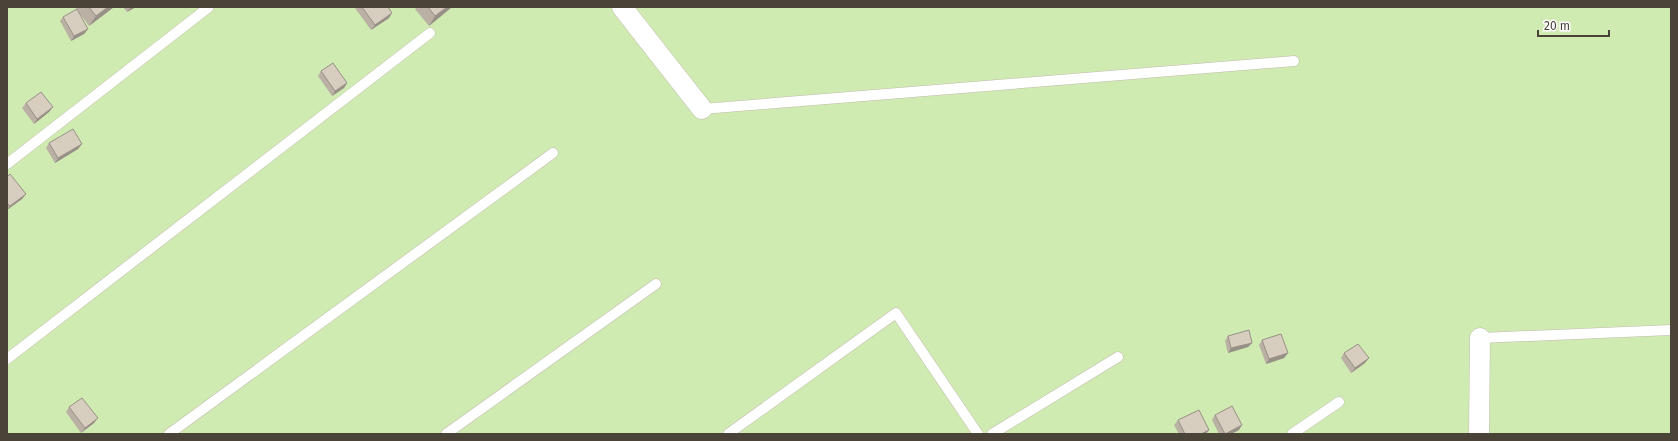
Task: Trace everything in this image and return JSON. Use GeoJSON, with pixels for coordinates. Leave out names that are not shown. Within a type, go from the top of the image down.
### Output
{"type":"FeatureCollection","features":[{"type":"Feature","properties":{"kind":"street"},"geometry":{"type":"LineString","coordinates":[[622,7],[702,109]]}},
{"type":"Feature","properties":{"kind":"street"},"geometry":{"type":"LineString","coordinates":[[1479,434],[1480,338]]}},
{"type":"Feature","properties":{"kind":"lane"},"geometry":{"type":"LineString","coordinates":[[7,164],[209,7]]}},
{"type":"Feature","properties":{"kind":"lane"},"geometry":{"type":"LineString","coordinates":[[7,360],[430,33]]}},
{"type":"Feature","properties":{"kind":"lane"},"geometry":{"type":"LineString","coordinates":[[702,109],[1294,61]]}},
{"type":"Feature","properties":{"kind":"lane"},"geometry":{"type":"LineString","coordinates":[[169,434],[553,153]]}},
{"type":"Feature","properties":{"kind":"lane"},"geometry":{"type":"LineString","coordinates":[[446,434],[656,284]]}},
{"type":"Feature","properties":{"kind":"lane"},"geometry":{"type":"LineString","coordinates":[[728,434],[896,313],[978,434]]}},
{"type":"Feature","properties":{"kind":"lane"},"geometry":{"type":"LineString","coordinates":[[1480,338],[1671,330]]}},
{"type":"Feature","properties":{"kind":"lane"},"geometry":{"type":"LineString","coordinates":[[992,434],[1118,357]]}},
{"type":"Feature","properties":{"kind":"lane"},"geometry":{"type":"LineString","coordinates":[[1292,434],[1339,402]]}},
{"type":"Feature","properties":{"kind":"green space"},"geometry":{"type":"Polygon","coordinates":[[[7,7],[1671,7],[1671,434],[7,434],[7,7]]]}},
{"type":"Feature","properties":{"kind":"building"},"geometry":{"type":"Polygon","coordinates":[[[89,7],[108,7],[96,16],[89,7]]]}},
{"type":"Feature","properties":{"kind":"building"},"geometry":{"type":"Polygon","coordinates":[[[362,7],[388,7],[392,13],[375,25],[362,7]]]}},
{"type":"Feature","properties":{"kind":"building"},"geometry":{"type":"Polygon","coordinates":[[[428,7],[447,7],[435,16],[428,7]]]}},
{"type":"Feature","properties":{"kind":"building"},"geometry":{"type":"Polygon","coordinates":[[[77,9],[88,29],[74,36],[63,17],[77,9]]]}},
{"type":"Feature","properties":{"kind":"building"},"geometry":{"type":"Polygon","coordinates":[[[333,63],[347,83],[335,91],[321,71],[333,63]]]}},
{"type":"Feature","properties":{"kind":"building"},"geometry":{"type":"Polygon","coordinates":[[[41,92],[53,107],[37,119],[26,103],[41,92]]]}},
{"type":"Feature","properties":{"kind":"building"},"geometry":{"type":"Polygon","coordinates":[[[73,129],[82,144],[58,158],[49,143],[73,129]]]}},
{"type":"Feature","properties":{"kind":"building"},"geometry":{"type":"Polygon","coordinates":[[[10,174],[26,194],[10,206],[7,203],[7,177],[10,174]]]}},
{"type":"Feature","properties":{"kind":"building"},"geometry":{"type":"Polygon","coordinates":[[[1249,330],[1252,343],[1231,348],[1228,336],[1249,330]]]}},
{"type":"Feature","properties":{"kind":"building"},"geometry":{"type":"Polygon","coordinates":[[[1281,334],[1288,353],[1269,359],[1262,340],[1281,334]]]}},
{"type":"Feature","properties":{"kind":"building"},"geometry":{"type":"Polygon","coordinates":[[[1358,344],[1369,358],[1355,368],[1344,353],[1358,344]]]}},
{"type":"Feature","properties":{"kind":"building"},"geometry":{"type":"Polygon","coordinates":[[[82,398],[98,418],[85,428],[69,407],[82,398]]]}},
{"type":"Feature","properties":{"kind":"building"},"geometry":{"type":"Polygon","coordinates":[[[1232,406],[1242,425],[1225,434],[1215,415],[1232,406]]]}},
{"type":"Feature","properties":{"kind":"building"},"geometry":{"type":"Polygon","coordinates":[[[1199,410],[1209,430],[1201,434],[1185,434],[1178,420],[1199,410]]]}}]}
